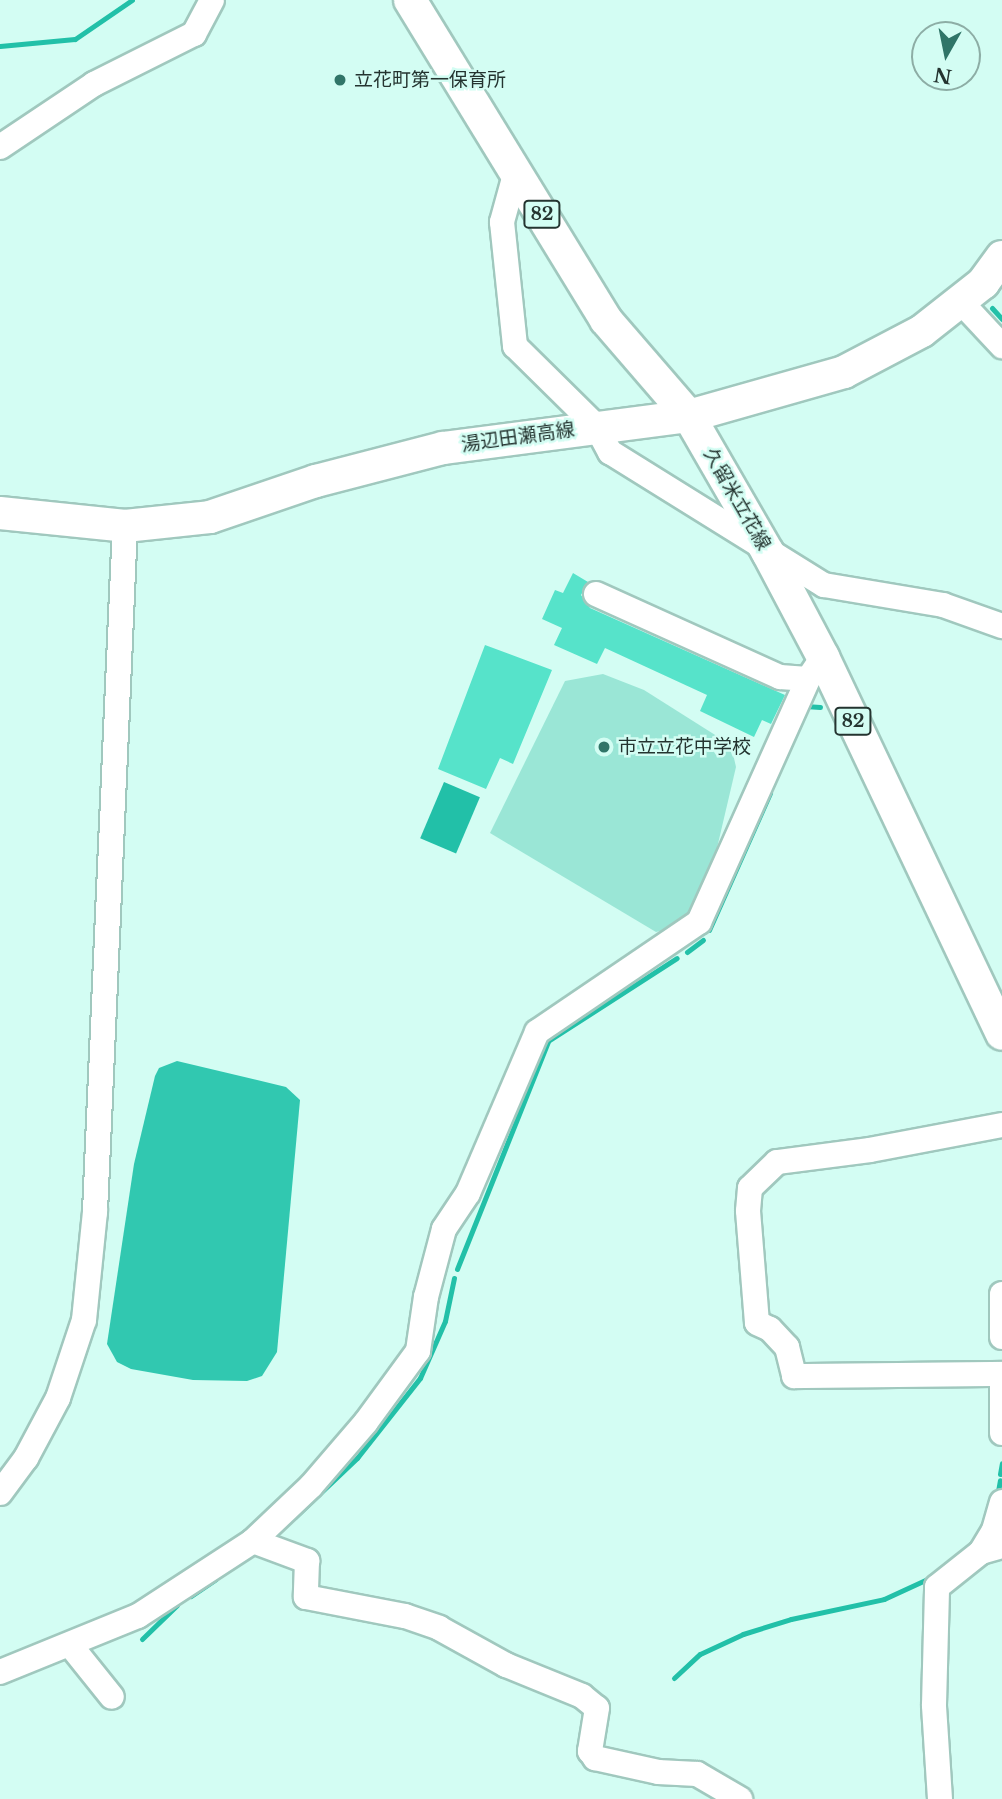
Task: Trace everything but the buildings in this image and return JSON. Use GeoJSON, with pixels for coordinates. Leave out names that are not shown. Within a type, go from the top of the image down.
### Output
{"type":"FeatureCollection","features":[{"type":"Feature","properties":{"kind":"main road","name":"久留米立花線"},"geometry":{"type":"LineString","coordinates":[[410,0],[606,320],[688,416],[768,553],[815,668],[1000,1024]]}},
{"type":"Feature","properties":{"kind":"main road","name":"湯辺田瀬高線"},"geometry":{"type":"LineString","coordinates":[[0,513],[125,526],[210,517],[317,481],[443,448],[688,416],[844,372],[922,331],[983,283],[1002,257]]}},
{"type":"Feature","properties":{"kind":"street"},"geometry":{"type":"LineString","coordinates":[[0,147],[94,84],[194,34],[212,0]]}},
{"type":"Feature","properties":{"kind":"street"},"geometry":{"type":"LineString","coordinates":[[516,171],[502,222],[515,346],[596,426],[610,452],[768,553],[824,585],[943,605],[1002,626]]}},
{"type":"Feature","properties":{"kind":"street"},"geometry":{"type":"LineString","coordinates":[[960,301],[1002,346]]}},
{"type":"Feature","properties":{"kind":"street"},"geometry":{"type":"LineString","coordinates":[[0,1493],[26,1458],[58,1398],[84,1320],[94,1212],[125,526]]}},
{"type":"Feature","properties":{"kind":"street"},"geometry":{"type":"LineString","coordinates":[[596,594],[780,677],[815,668]]}},
{"type":"Feature","properties":{"kind":"street"},"geometry":{"type":"LineString","coordinates":[[0,1672],[71,1646],[138,1616],[253,1541],[311,1486],[418,1351],[426,1297],[444,1229],[468,1193],[537,1032],[699,922],[815,668]]}},
{"type":"Feature","properties":{"kind":"street"},"geometry":{"type":"LineString","coordinates":[[1002,1125],[870,1150],[777,1162],[750,1188],[748,1211],[757,1323],[770,1329],[787,1347],[794,1376],[1002,1374]]}},
{"type":"Feature","properties":{"kind":"street"},"geometry":{"type":"LineString","coordinates":[[1002,1294],[1002,1337]]}},
{"type":"Feature","properties":{"kind":"street"},"geometry":{"type":"LineString","coordinates":[[1002,1381],[1002,1433]]}},
{"type":"Feature","properties":{"kind":"street"},"geometry":{"type":"LineString","coordinates":[[940,1789],[934,1705],[937,1587],[991,1549],[1002,1502]]}},
{"type":"Feature","properties":{"kind":"street"},"geometry":{"type":"LineString","coordinates":[[253,1541],[307,1561],[306,1597],[405,1616],[439,1628],[597,1707],[590,1751],[595,1758],[658,1772],[698,1774],[740,1799]]}},
{"type":"Feature","properties":{"kind":"street"},"geometry":{"type":"LineString","coordinates":[[71,1646],[112,1697]]}},
{"type":"Feature","properties":{"kind":"shaded area"},"geometry":{"type":"Polygon","coordinates":[[[603,674],[644,690],[731,745],[736,767],[709,882],[685,919],[676,927],[656,932],[490,833],[565,681],[603,674]]]}},
{"type":"Feature","properties":{"kind":"shaded area"},"geometry":{"type":"Polygon","coordinates":[[[444,782],[480,797],[456,853],[420,838],[444,782]]]}},
{"type":"Feature","properties":{"kind":"shaded area"},"geometry":{"type":"Polygon","coordinates":[[[177,1061],[286,1087],[300,1100],[277,1352],[262,1376],[247,1381],[193,1380],[131,1369],[117,1362],[107,1344],[134,1164],[155,1076],[159,1068],[177,1061]]]}},
{"type":"Feature","properties":{"kind":"waterway"},"geometry":{"type":"LineString","coordinates":[[0,46],[75,39],[132,0]]}},
{"type":"Feature","properties":{"kind":"waterway"},"geometry":{"type":"LineString","coordinates":[[992,308],[1002,319]]}},
{"type":"Feature","properties":{"kind":"waterway"},"geometry":{"type":"LineString","coordinates":[[805,706],[820,707]]}},
{"type":"Feature","properties":{"kind":"waterway"},"geometry":{"type":"LineString","coordinates":[[709,930],[770,793]]}},
{"type":"Feature","properties":{"kind":"waterway"},"geometry":{"type":"LineString","coordinates":[[687,952],[703,940]]}},
{"type":"Feature","properties":{"kind":"waterway"},"geometry":{"type":"LineString","coordinates":[[457,1269],[548,1041],[677,958]]}},
{"type":"Feature","properties":{"kind":"waterway"},"geometry":{"type":"LineString","coordinates":[[295,1517],[357,1458],[420,1378],[445,1321],[454,1278]]}},
{"type":"Feature","properties":{"kind":"waterway"},"geometry":{"type":"LineString","coordinates":[[1000,1474],[1002,1463]]}},
{"type":"Feature","properties":{"kind":"waterway"},"geometry":{"type":"LineString","coordinates":[[997,1497],[1000,1480]]}},
{"type":"Feature","properties":{"kind":"waterway"},"geometry":{"type":"LineString","coordinates":[[674,1678],[700,1654],[743,1634],[791,1619],[884,1599],[934,1576]]}},
{"type":"Feature","properties":{"kind":"waterway"},"geometry":{"type":"LineString","coordinates":[[191,1596],[215,1580]]}},
{"type":"Feature","properties":{"kind":"waterway"},"geometry":{"type":"LineString","coordinates":[[142,1639],[177,1605]]}},
{"type":"Feature","properties":{"kind":"place","name":"立花町第一保育所"},"geometry":{"type":"Point","coordinates":[340,80]}},
{"type":"Feature","properties":{"kind":"place","name":"市立立花中学校"},"geometry":{"type":"Point","coordinates":[604,747]}}]}
